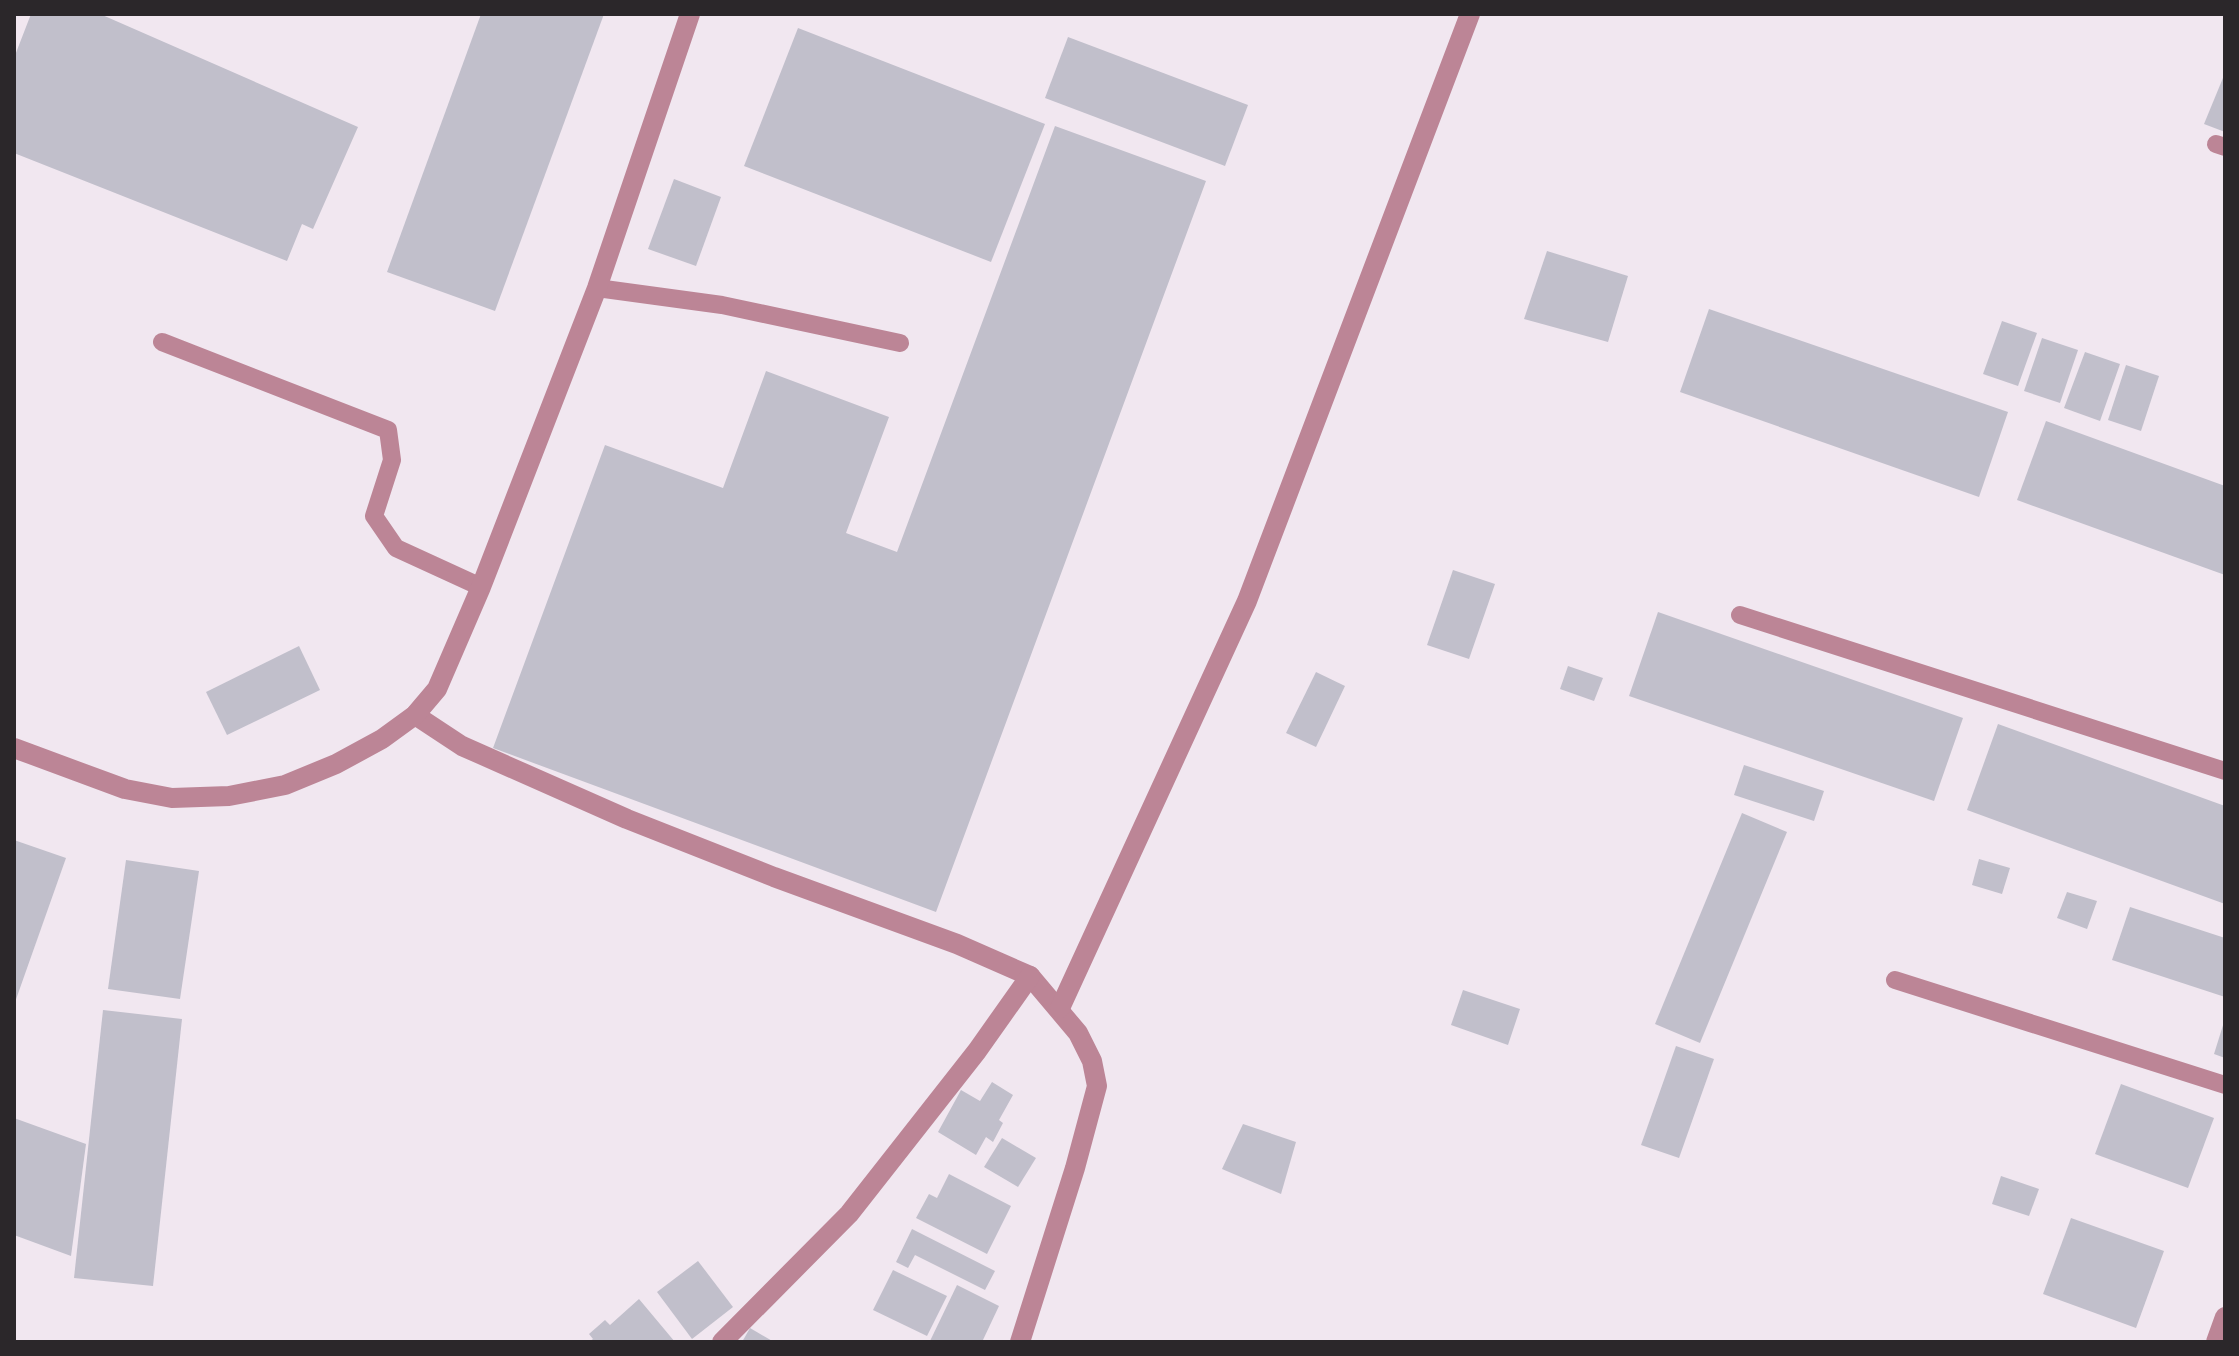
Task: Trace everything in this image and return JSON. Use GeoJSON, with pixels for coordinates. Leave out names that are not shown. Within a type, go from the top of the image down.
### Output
{"type":"FeatureCollection","features":[{"type":"Feature","properties":{"kind":"street"},"geometry":{"type":"LineString","coordinates":[[14,748],[125,789],[172,798],[229,796],[285,785],[336,764],[382,739],[415,715],[437,689],[481,587],[597,288],[690,14]]}},
{"type":"Feature","properties":{"kind":"street"},"geometry":{"type":"LineString","coordinates":[[1060,1008],[1247,601],[1470,14]]}},
{"type":"Feature","properties":{"kind":"street"},"geometry":{"type":"LineString","coordinates":[[415,715],[462,746],[627,819],[957,944],[1030,976],[1078,1033],[1092,1061],[1097,1086],[1075,1168],[1020,1342]]}},
{"type":"Feature","properties":{"kind":"street"},"geometry":{"type":"LineString","coordinates":[[722,1342],[849,1214],[977,1051],[1030,976]]}},
{"type":"Feature","properties":{"kind":"street"},"geometry":{"type":"LineString","coordinates":[[2216,1342],[2225,1317]]}},
{"type":"Feature","properties":{"kind":"lane"},"geometry":{"type":"LineString","coordinates":[[597,288],[722,305],[900,343]]}},
{"type":"Feature","properties":{"kind":"lane"},"geometry":{"type":"LineString","coordinates":[[162,342],[388,430],[392,460],[374,516],[396,548],[481,587]]}},
{"type":"Feature","properties":{"kind":"lane"},"geometry":{"type":"LineString","coordinates":[[1740,615],[2225,771]]}},
{"type":"Feature","properties":{"kind":"lane"},"geometry":{"type":"LineString","coordinates":[[1895,980],[2225,1085]]}},
{"type":"Feature","properties":{"kind":"building"},"geometry":{"type":"Polygon","coordinates":[[[31,14],[100,14],[358,127],[313,229],[302,224],[287,261],[14,153],[14,58],[31,14]]]}},
{"type":"Feature","properties":{"kind":"building"},"geometry":{"type":"Polygon","coordinates":[[[481,14],[604,14],[495,311],[387,272],[481,14]]]}},
{"type":"Feature","properties":{"kind":"building"},"geometry":{"type":"Polygon","coordinates":[[[798,28],[1045,124],[991,262],[744,166],[798,28]]]}},
{"type":"Feature","properties":{"kind":"building"},"geometry":{"type":"Polygon","coordinates":[[[1068,37],[1248,105],[1225,166],[1045,98],[1068,37]]]}},
{"type":"Feature","properties":{"kind":"building"},"geometry":{"type":"Polygon","coordinates":[[[2225,73],[2225,132],[2204,124],[2225,73]]]}},
{"type":"Feature","properties":{"kind":"building"},"geometry":{"type":"Polygon","coordinates":[[[1055,126],[1206,181],[936,912],[493,748],[605,445],[723,488],[766,371],[889,417],[846,533],[897,552],[1055,126]]]}},
{"type":"Feature","properties":{"kind":"building"},"geometry":{"type":"Polygon","coordinates":[[[674,179],[721,197],[696,266],[648,249],[674,179]]]}},
{"type":"Feature","properties":{"kind":"building"},"geometry":{"type":"Polygon","coordinates":[[[1547,251],[1628,276],[1608,342],[1524,319],[1547,251]]]}},
{"type":"Feature","properties":{"kind":"building"},"geometry":{"type":"Polygon","coordinates":[[[1709,309],[2008,412],[1979,497],[1680,392],[1709,309]]]}},
{"type":"Feature","properties":{"kind":"building"},"geometry":{"type":"Polygon","coordinates":[[[2002,321],[2037,333],[2018,386],[1983,374],[2002,321]]]}},
{"type":"Feature","properties":{"kind":"building"},"geometry":{"type":"Polygon","coordinates":[[[2042,338],[2078,350],[2060,403],[2024,391],[2042,338]]]}},
{"type":"Feature","properties":{"kind":"building"},"geometry":{"type":"Polygon","coordinates":[[[2085,352],[2120,364],[2100,421],[2064,408],[2085,352]]]}},
{"type":"Feature","properties":{"kind":"building"},"geometry":{"type":"Polygon","coordinates":[[[2126,365],[2159,376],[2141,431],[2108,420],[2126,365]]]}},
{"type":"Feature","properties":{"kind":"building"},"geometry":{"type":"Polygon","coordinates":[[[2046,421],[2225,486],[2225,575],[2017,500],[2046,421]]]}},
{"type":"Feature","properties":{"kind":"building"},"geometry":{"type":"Polygon","coordinates":[[[1453,570],[1495,584],[1469,659],[1427,645],[1453,570]]]}},
{"type":"Feature","properties":{"kind":"building"},"geometry":{"type":"Polygon","coordinates":[[[1658,612],[1963,718],[1934,801],[1629,696],[1658,612]]]}},
{"type":"Feature","properties":{"kind":"building"},"geometry":{"type":"Polygon","coordinates":[[[299,646],[320,690],[227,735],[206,692],[299,646]]]}},
{"type":"Feature","properties":{"kind":"building"},"geometry":{"type":"Polygon","coordinates":[[[1568,666],[1603,678],[1594,701],[1560,689],[1568,666]]]}},
{"type":"Feature","properties":{"kind":"building"},"geometry":{"type":"Polygon","coordinates":[[[1316,672],[1345,686],[1316,747],[1286,733],[1316,672]]]}},
{"type":"Feature","properties":{"kind":"building"},"geometry":{"type":"Polygon","coordinates":[[[1998,724],[2225,806],[2225,904],[1967,810],[1998,724]]]}},
{"type":"Feature","properties":{"kind":"building"},"geometry":{"type":"Polygon","coordinates":[[[1744,765],[1824,791],[1814,821],[1734,795],[1744,765]]]}},
{"type":"Feature","properties":{"kind":"building"},"geometry":{"type":"Polygon","coordinates":[[[1742,813],[1787,832],[1700,1043],[1655,1024],[1742,813]]]}},
{"type":"Feature","properties":{"kind":"building"},"geometry":{"type":"Polygon","coordinates":[[[14,840],[66,858],[14,1005],[14,840]]]}},
{"type":"Feature","properties":{"kind":"building"},"geometry":{"type":"Polygon","coordinates":[[[1979,859],[2010,868],[2002,894],[1972,885],[1979,859]]]}},
{"type":"Feature","properties":{"kind":"building"},"geometry":{"type":"Polygon","coordinates":[[[126,860],[199,871],[180,999],[108,989],[126,860]]]}},
{"type":"Feature","properties":{"kind":"building"},"geometry":{"type":"Polygon","coordinates":[[[2067,892],[2097,901],[2087,929],[2057,918],[2067,892]]]}},
{"type":"Feature","properties":{"kind":"building"},"geometry":{"type":"Polygon","coordinates":[[[2130,907],[2225,938],[2225,997],[2112,960],[2130,907]]]}},
{"type":"Feature","properties":{"kind":"building"},"geometry":{"type":"Polygon","coordinates":[[[1463,990],[1520,1009],[1508,1045],[1451,1025],[1463,990]]]}},
{"type":"Feature","properties":{"kind":"building"},"geometry":{"type":"Polygon","coordinates":[[[103,1010],[182,1019],[153,1286],[74,1278],[103,1010]]]}},
{"type":"Feature","properties":{"kind":"building"},"geometry":{"type":"Polygon","coordinates":[[[2225,1022],[2225,1058],[2214,1054],[2225,1022]]]}},
{"type":"Feature","properties":{"kind":"building"},"geometry":{"type":"Polygon","coordinates":[[[1676,1046],[1714,1059],[1679,1158],[1641,1145],[1676,1046]]]}},
{"type":"Feature","properties":{"kind":"building"},"geometry":{"type":"Polygon","coordinates":[[[992,1082],[1013,1095],[999,1120],[1003,1123],[993,1142],[986,1137],[976,1155],[938,1132],[961,1090],[980,1101],[992,1082]]]}},
{"type":"Feature","properties":{"kind":"building"},"geometry":{"type":"Polygon","coordinates":[[[2121,1084],[2214,1118],[2188,1188],[2095,1154],[2121,1084]]]}},
{"type":"Feature","properties":{"kind":"building"},"geometry":{"type":"Polygon","coordinates":[[[14,1118],[86,1144],[71,1256],[14,1235],[14,1118]]]}},
{"type":"Feature","properties":{"kind":"building"},"geometry":{"type":"Polygon","coordinates":[[[1243,1124],[1296,1142],[1281,1194],[1222,1169],[1243,1124]]]}},
{"type":"Feature","properties":{"kind":"building"},"geometry":{"type":"Polygon","coordinates":[[[1002,1138],[1036,1158],[1018,1187],[984,1167],[1002,1138]]]}},
{"type":"Feature","properties":{"kind":"building"},"geometry":{"type":"Polygon","coordinates":[[[949,1174],[1011,1206],[987,1254],[916,1218],[929,1194],[937,1198],[949,1174]]]}},
{"type":"Feature","properties":{"kind":"building"},"geometry":{"type":"Polygon","coordinates":[[[2001,1176],[2039,1189],[2029,1216],[1992,1204],[2001,1176]]]}},
{"type":"Feature","properties":{"kind":"building"},"geometry":{"type":"Polygon","coordinates":[[[2071,1218],[2164,1251],[2136,1328],[2043,1294],[2071,1218]]]}},
{"type":"Feature","properties":{"kind":"building"},"geometry":{"type":"Polygon","coordinates":[[[912,1229],[995,1271],[985,1290],[915,1255],[908,1268],[896,1262],[912,1229]]]}},
{"type":"Feature","properties":{"kind":"building"},"geometry":{"type":"Polygon","coordinates":[[[698,1261],[733,1307],[692,1339],[657,1292],[698,1261]]]}},
{"type":"Feature","properties":{"kind":"building"},"geometry":{"type":"Polygon","coordinates":[[[893,1270],[947,1296],[927,1336],[873,1310],[893,1270]]]}},
{"type":"Feature","properties":{"kind":"building"},"geometry":{"type":"Polygon","coordinates":[[[957,1285],[999,1306],[982,1342],[930,1341],[957,1285]]]}},
{"type":"Feature","properties":{"kind":"building"},"geometry":{"type":"Polygon","coordinates":[[[639,1299],[675,1342],[589,1342],[593,1339],[589,1334],[605,1320],[610,1325],[639,1299]]]}},
{"type":"Feature","properties":{"kind":"building"},"geometry":{"type":"Polygon","coordinates":[[[750,1328],[774,1342],[742,1342],[750,1328]]]}}]}
